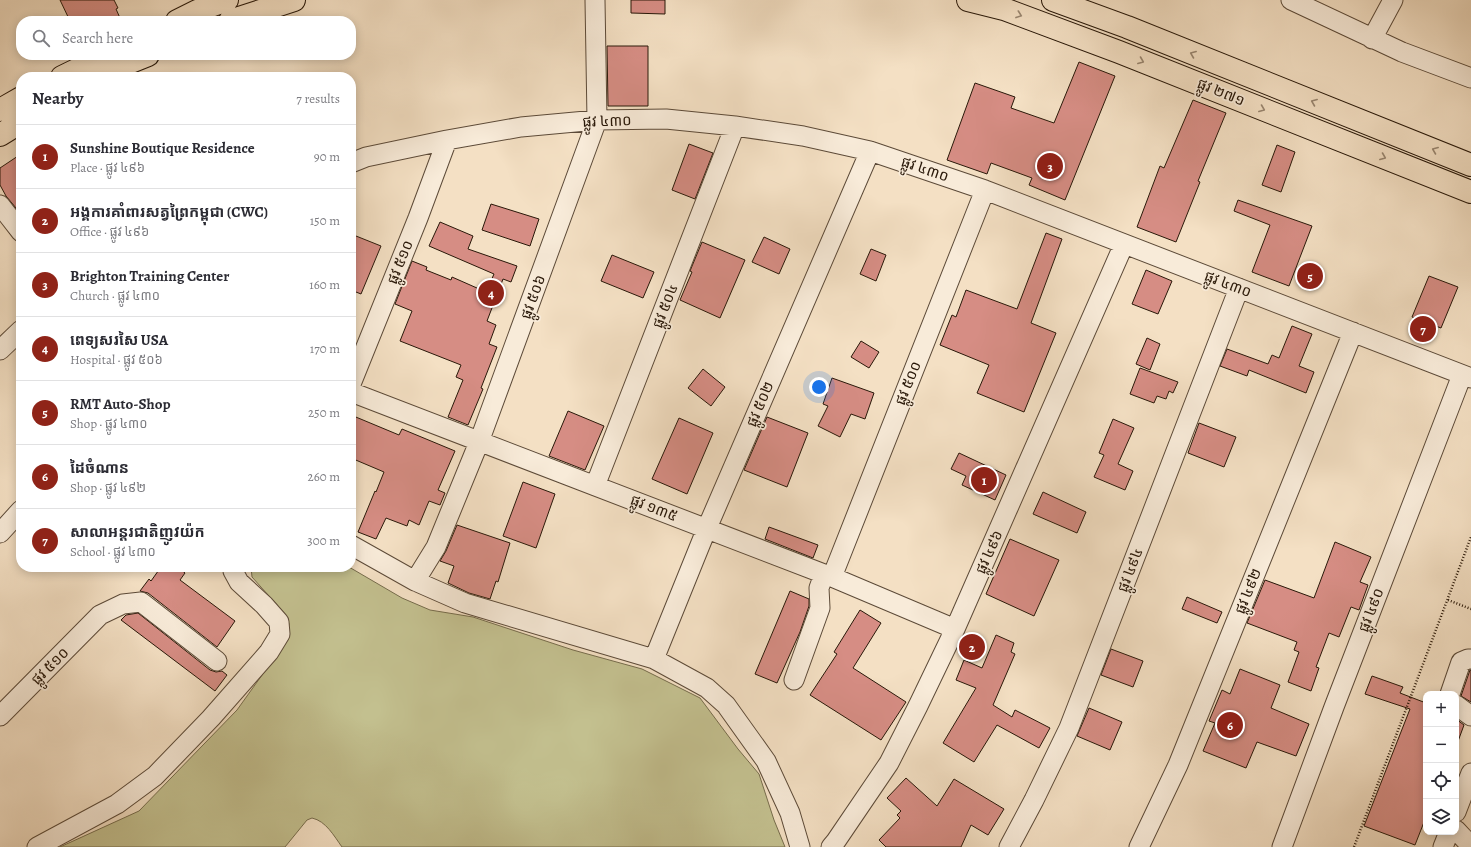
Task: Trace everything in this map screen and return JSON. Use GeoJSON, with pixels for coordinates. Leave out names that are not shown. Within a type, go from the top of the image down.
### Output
{"type":"FeatureCollection","features":[{"type":"Feature","properties":{"kind":"main road"},"geometry":{"type":"LineString","coordinates":[[183,16],[195,5],[226,0]]}},
{"type":"Feature","properties":{"kind":"main road"},"geometry":{"type":"LineString","coordinates":[[245,16],[294,0]]}},
{"type":"Feature","properties":{"kind":"main road","name":"ផ្លូវ ២៧១"},"geometry":{"type":"LineString","coordinates":[[968,0],[1004,10],[1119,52],[1471,192]]}},
{"type":"Feature","properties":{"kind":"main road","name":"ផ្លូវ ២៧១"},"geometry":{"type":"LineString","coordinates":[[1053,0],[1127,27],[1471,165]]}},
{"type":"Feature","properties":{"kind":"main road"},"geometry":{"type":"LineString","coordinates":[[72,72],[97,60]]}},
{"type":"Feature","properties":{"kind":"main road"},"geometry":{"type":"LineString","coordinates":[[111,72],[136,60]]}},
{"type":"Feature","properties":{"kind":"main road"},"geometry":{"type":"LineString","coordinates":[[0,110],[16,101]]}},
{"type":"Feature","properties":{"kind":"main road"},"geometry":{"type":"LineString","coordinates":[[0,135],[16,125]]}},
{"type":"Feature","properties":{"kind":"street","name":"ផ្លូវ ៥០៦"},"geometry":{"type":"LineString","coordinates":[[415,581],[436,547],[479,442],[597,120],[595,0]]}},
{"type":"Feature","properties":{"kind":"street"},"geometry":{"type":"LineString","coordinates":[[1291,0],[1372,39],[1471,78]]}},
{"type":"Feature","properties":{"kind":"street"},"geometry":{"type":"LineString","coordinates":[[1372,39],[1393,0]]}},
{"type":"Feature","properties":{"kind":"street","name":"ផ្លូវ ៤៣០"},"geometry":{"type":"LineString","coordinates":[[356,161],[447,140],[521,127],[597,120],[666,119],[735,126],[803,136],[870,151],[985,190],[1467,376]]}},
{"type":"Feature","properties":{"kind":"street","name":"ផ្លូវ ៥០៤"},"geometry":{"type":"LineString","coordinates":[[595,486],[735,126]]}},
{"type":"Feature","properties":{"kind":"street","name":"ផ្លូវ ៥១០"},"geometry":{"type":"LineString","coordinates":[[356,372],[418,218],[447,140]]}},
{"type":"Feature","properties":{"kind":"street","name":"ផ្លូវ ៥០២"},"geometry":{"type":"LineString","coordinates":[[654,658],[706,528],[870,151]]}},
{"type":"Feature","properties":{"kind":"street","name":"ផ្លូវ ៥០០"},"geometry":{"type":"LineString","coordinates":[[794,680],[820,608],[819,588],[828,576],[985,190]]}},
{"type":"Feature","properties":{"kind":"street"},"geometry":{"type":"LineString","coordinates":[[0,205],[16,226]]}},
{"type":"Feature","properties":{"kind":"street","name":"ផ្លូវ ៤៩៦"},"geometry":{"type":"LineString","coordinates":[[831,847],[889,763],[955,630],[1124,244]]}},
{"type":"Feature","properties":{"kind":"street","name":"ផ្លូវ ៤៩៤"},"geometry":{"type":"LineString","coordinates":[[1009,847],[1069,728],[1239,288]]}},
{"type":"Feature","properties":{"kind":"street","name":"ផ្លូវ ៤៩២"},"geometry":{"type":"LineString","coordinates":[[1139,847],[1178,765],[1353,332]]}},
{"type":"Feature","properties":{"kind":"street"},"geometry":{"type":"LineString","coordinates":[[0,350],[16,335]]}},
{"type":"Feature","properties":{"kind":"street","name":"ផ្លូវ ៤៩០"},"geometry":{"type":"LineString","coordinates":[[1282,847],[1334,707],[1467,376]]}},
{"type":"Feature","properties":{"kind":"street","name":"ផ្លូវ ១៣៥"},"geometry":{"type":"LineString","coordinates":[[356,394],[828,576],[955,630]]}},
{"type":"Feature","properties":{"kind":"street"},"geometry":{"type":"LineString","coordinates":[[0,533],[16,515]]}},
{"type":"Feature","properties":{"kind":"street"},"geometry":{"type":"LineString","coordinates":[[356,548],[415,581],[465,603],[654,658],[707,688],[726,706],[766,761],[790,813],[800,847]]}},
{"type":"Feature","properties":{"kind":"street"},"geometry":{"type":"LineString","coordinates":[[37,847],[117,804],[155,776],[216,713],[269,652],[280,634],[279,622],[240,582],[234,572]]}},
{"type":"Feature","properties":{"kind":"street","name":"ផ្លូវ ៥១០"},"geometry":{"type":"LineString","coordinates":[[0,716],[100,616],[123,604],[141,602],[217,661]]}},
{"type":"Feature","properties":{"kind":"street"},"geometry":{"type":"LineString","coordinates":[[1451,691],[1461,662],[1471,659]]}},
{"type":"Feature","properties":{"kind":"street"},"geometry":{"type":"LineString","coordinates":[[1459,707],[1471,716]]}},
{"type":"Feature","properties":{"kind":"street"},"geometry":{"type":"LineString","coordinates":[[1459,806],[1469,785]]}},
{"type":"Feature","properties":{"kind":"street"},"geometry":{"type":"LineString","coordinates":[[1459,833],[1471,845]]}},
{"type":"Feature","properties":{"kind":"street"},"geometry":{"type":"LineString","coordinates":[[1443,847],[1448,835]]}},
{"type":"Feature","properties":{"kind":"path"},"geometry":{"type":"LineString","coordinates":[[1354,847],[1471,537]]}},
{"type":"Feature","properties":{"kind":"path"},"geometry":{"type":"LineString","coordinates":[[1448,600],[1471,609]]}},
{"type":"Feature","properties":{"kind":"shaded area"},"geometry":{"type":"Polygon","coordinates":[[[356,571],[402,598],[430,610],[473,617],[573,650],[642,669],[700,698],[738,749],[759,774],[774,820],[785,847],[342,847],[326,826],[312,818],[307,820],[285,847],[60,847],[139,811],[237,710],[285,643],[289,624],[286,615],[252,577],[252,572],[356,571]]]}},
{"type":"Feature","properties":{"kind":"building"},"geometry":{"type":"Polygon","coordinates":[[[60,0],[114,0],[118,8],[116,9],[119,16],[68,16],[60,0]]]}},
{"type":"Feature","properties":{"kind":"building"},"geometry":{"type":"Polygon","coordinates":[[[631,0],[665,0],[665,14],[631,13],[631,0]]]}},
{"type":"Feature","properties":{"kind":"building"},"geometry":{"type":"Polygon","coordinates":[[[607,46],[648,46],[648,106],[608,106],[607,46]]]}},
{"type":"Feature","properties":{"kind":"building"},"geometry":{"type":"Polygon","coordinates":[[[1079,62],[1115,76],[1065,200],[1029,185],[1032,178],[991,163],[987,174],[947,160],[975,83],[1015,97],[1011,108],[1054,123],[1079,62]]]}},
{"type":"Feature","properties":{"kind":"building"},"geometry":{"type":"Polygon","coordinates":[[[1193,100],[1226,113],[1198,181],[1200,182],[1176,242],[1137,227],[1160,166],[1164,168],[1193,100]]]}},
{"type":"Feature","properties":{"kind":"building"},"geometry":{"type":"Polygon","coordinates":[[[689,144],[713,153],[695,199],[672,190],[689,144]]]}},
{"type":"Feature","properties":{"kind":"building"},"geometry":{"type":"Polygon","coordinates":[[[1277,145],[1295,152],[1281,192],[1262,185],[1277,145]]]}},
{"type":"Feature","properties":{"kind":"building"},"geometry":{"type":"Polygon","coordinates":[[[16,157],[16,208],[6,196],[0,185],[0,168],[16,157]]]}},
{"type":"Feature","properties":{"kind":"building"},"geometry":{"type":"Polygon","coordinates":[[[1238,200],[1312,226],[1289,286],[1252,272],[1270,225],[1234,211],[1238,200]]]}},
{"type":"Feature","properties":{"kind":"building"},"geometry":{"type":"Polygon","coordinates":[[[491,204],[539,219],[530,246],[482,230],[491,204]]]}},
{"type":"Feature","properties":{"kind":"building"},"geometry":{"type":"Polygon","coordinates":[[[440,222],[473,236],[468,249],[517,266],[511,282],[503,279],[487,321],[496,325],[489,344],[497,347],[481,388],[483,389],[468,425],[448,417],[463,380],[456,377],[461,365],[400,341],[412,311],[395,304],[412,261],[427,267],[426,270],[451,280],[452,277],[486,292],[494,274],[429,246],[440,222]]]}},
{"type":"Feature","properties":{"kind":"building"},"geometry":{"type":"Polygon","coordinates":[[[1046,233],[1062,239],[1031,323],[1056,333],[1024,412],[977,393],[989,365],[940,345],[952,315],[956,317],[966,290],[1017,309],[1046,233]]]}},
{"type":"Feature","properties":{"kind":"building"},"geometry":{"type":"Polygon","coordinates":[[[356,236],[381,246],[361,294],[356,292],[356,236]]]}},
{"type":"Feature","properties":{"kind":"building"},"geometry":{"type":"Polygon","coordinates":[[[764,237],[790,249],[779,274],[752,262],[764,237]]]}},
{"type":"Feature","properties":{"kind":"building"},"geometry":{"type":"Polygon","coordinates":[[[702,242],[745,260],[720,318],[680,300],[692,272],[690,271],[702,242]]]}},
{"type":"Feature","properties":{"kind":"building"},"geometry":{"type":"Polygon","coordinates":[[[871,249],[886,255],[876,281],[860,274],[871,249]]]}},
{"type":"Feature","properties":{"kind":"building"},"geometry":{"type":"Polygon","coordinates":[[[612,255],[654,272],[643,298],[601,281],[612,255]]]}},
{"type":"Feature","properties":{"kind":"building"},"geometry":{"type":"Polygon","coordinates":[[[1146,270],[1172,281],[1158,314],[1132,304],[1146,270]]]}},
{"type":"Feature","properties":{"kind":"building"},"geometry":{"type":"Polygon","coordinates":[[[1429,276],[1458,287],[1441,328],[1412,317],[1429,276]]]}},
{"type":"Feature","properties":{"kind":"building"},"geometry":{"type":"Polygon","coordinates":[[[1292,326],[1312,334],[1299,366],[1314,372],[1306,393],[1249,370],[1247,376],[1220,366],[1227,349],[1268,364],[1272,355],[1279,358],[1292,326]]]}},
{"type":"Feature","properties":{"kind":"building"},"geometry":{"type":"Polygon","coordinates":[[[1147,338],[1160,344],[1150,370],[1136,364],[1147,338]]]}},
{"type":"Feature","properties":{"kind":"building"},"geometry":{"type":"Polygon","coordinates":[[[861,341],[879,352],[869,368],[851,357],[861,341]]]}},
{"type":"Feature","properties":{"kind":"building"},"geometry":{"type":"Polygon","coordinates":[[[1140,368],[1178,382],[1173,393],[1169,391],[1166,399],[1157,396],[1154,403],[1130,394],[1140,368]]]}},
{"type":"Feature","properties":{"kind":"building"},"geometry":{"type":"Polygon","coordinates":[[[703,369],[725,387],[711,406],[688,388],[703,369]]]}},
{"type":"Feature","properties":{"kind":"building"},"geometry":{"type":"Polygon","coordinates":[[[832,378],[874,393],[865,419],[851,414],[840,437],[818,426],[828,406],[823,404],[832,378]]]}},
{"type":"Feature","properties":{"kind":"building"},"geometry":{"type":"Polygon","coordinates":[[[568,411],[604,426],[585,470],[549,456],[568,411]]]}},
{"type":"Feature","properties":{"kind":"building"},"geometry":{"type":"Polygon","coordinates":[[[356,417],[399,435],[402,429],[455,451],[438,490],[445,493],[440,505],[429,501],[419,525],[409,520],[407,526],[386,518],[376,539],[358,532],[384,472],[356,460],[356,417]]]}},
{"type":"Feature","properties":{"kind":"building"},"geometry":{"type":"Polygon","coordinates":[[[767,417],[808,433],[787,487],[744,470],[767,417]]]}},
{"type":"Feature","properties":{"kind":"building"},"geometry":{"type":"Polygon","coordinates":[[[679,418],[713,433],[687,494],[652,479],[679,418]]]}},
{"type":"Feature","properties":{"kind":"building"},"geometry":{"type":"Polygon","coordinates":[[[1113,419],[1134,428],[1118,464],[1133,471],[1125,490],[1094,477],[1104,455],[1099,453],[1113,419]]]}},
{"type":"Feature","properties":{"kind":"building"},"geometry":{"type":"Polygon","coordinates":[[[1199,423],[1236,437],[1224,467],[1188,453],[1199,423]]]}},
{"type":"Feature","properties":{"kind":"building"},"geometry":{"type":"Polygon","coordinates":[[[959,453],[1006,475],[995,500],[962,485],[966,476],[951,469],[959,453]]]}},
{"type":"Feature","properties":{"kind":"building"},"geometry":{"type":"Polygon","coordinates":[[[523,482],[555,494],[536,548],[503,536],[523,482]]]}},
{"type":"Feature","properties":{"kind":"building"},"geometry":{"type":"Polygon","coordinates":[[[1043,492],[1086,512],[1077,533],[1033,514],[1043,492]]]}},
{"type":"Feature","properties":{"kind":"building"},"geometry":{"type":"Polygon","coordinates":[[[457,525],[510,543],[498,582],[496,581],[490,599],[469,593],[448,583],[454,566],[440,561],[457,525]]]}},
{"type":"Feature","properties":{"kind":"building"},"geometry":{"type":"Polygon","coordinates":[[[769,527],[818,545],[813,558],[765,539],[769,527]]]}},
{"type":"Feature","properties":{"kind":"building"},"geometry":{"type":"Polygon","coordinates":[[[1010,539],[1059,560],[1034,616],[986,594],[1010,539]]]}},
{"type":"Feature","properties":{"kind":"building"},"geometry":{"type":"Polygon","coordinates":[[[1335,542],[1371,557],[1360,582],[1368,585],[1359,610],[1351,607],[1339,637],[1329,633],[1316,667],[1319,668],[1311,691],[1288,682],[1299,652],[1294,650],[1297,642],[1247,623],[1265,580],[1314,598],[1335,542]]]}},
{"type":"Feature","properties":{"kind":"building"},"geometry":{"type":"Polygon","coordinates":[[[157,572],[184,572],[185,573],[180,580],[235,621],[217,647],[148,593],[140,591],[149,579],[151,581],[157,572]]]}},
{"type":"Feature","properties":{"kind":"building"},"geometry":{"type":"Polygon","coordinates":[[[790,591],[809,599],[809,606],[800,632],[777,683],[755,674],[790,591]]]}},
{"type":"Feature","properties":{"kind":"building"},"geometry":{"type":"Polygon","coordinates":[[[1187,597],[1222,612],[1217,623],[1182,609],[1187,597]]]}},
{"type":"Feature","properties":{"kind":"building"},"geometry":{"type":"Polygon","coordinates":[[[860,610],[881,623],[853,668],[906,702],[881,740],[810,695],[837,654],[834,652],[860,610]]]}},
{"type":"Feature","properties":{"kind":"building"},"geometry":{"type":"Polygon","coordinates":[[[138,613],[210,670],[216,672],[222,671],[227,675],[215,691],[121,620],[126,615],[138,613]]]}},
{"type":"Feature","properties":{"kind":"building"},"geometry":{"type":"Polygon","coordinates":[[[996,635],[1014,643],[1011,652],[1015,654],[993,705],[1012,717],[1015,710],[1050,728],[1039,748],[997,725],[974,762],[943,743],[976,688],[956,680],[964,660],[982,668],[996,635]]]}},
{"type":"Feature","properties":{"kind":"building"},"geometry":{"type":"Polygon","coordinates":[[[1111,649],[1143,661],[1133,687],[1101,675],[1111,649]]]}},
{"type":"Feature","properties":{"kind":"building"},"geometry":{"type":"Polygon","coordinates":[[[1240,669],[1280,685],[1271,708],[1309,724],[1296,756],[1257,742],[1246,768],[1203,751],[1215,723],[1209,721],[1222,690],[1230,694],[1240,669]]]}},
{"type":"Feature","properties":{"kind":"building"},"geometry":{"type":"Polygon","coordinates":[[[1471,670],[1471,702],[1461,696],[1471,670]]]}},
{"type":"Feature","properties":{"kind":"building"},"geometry":{"type":"Polygon","coordinates":[[[1372,676],[1403,687],[1400,693],[1423,702],[1423,825],[1415,845],[1364,826],[1410,709],[1365,694],[1372,676]]]}},
{"type":"Feature","properties":{"kind":"building"},"geometry":{"type":"Polygon","coordinates":[[[1089,708],[1122,722],[1110,750],[1077,736],[1089,708]]]}},
{"type":"Feature","properties":{"kind":"building"},"geometry":{"type":"Polygon","coordinates":[[[1459,721],[1464,725],[1459,739],[1459,721]]]}},
{"type":"Feature","properties":{"kind":"building"},"geometry":{"type":"Polygon","coordinates":[[[906,778],[937,806],[954,779],[1004,809],[988,835],[971,825],[961,847],[886,847],[879,840],[900,818],[897,815],[901,811],[887,798],[906,778]]]}},
{"type":"Feature","properties":{"kind":"place","name":"Brighton Training Center"},"geometry":{"type":"Point","coordinates":[1050,166]}},
{"type":"Feature","properties":{"kind":"place","name":"RMT Auto-Shop"},"geometry":{"type":"Point","coordinates":[1310,276]}},
{"type":"Feature","properties":{"kind":"place","name":"ពេទ្យសរសៃ USA"},"geometry":{"type":"Point","coordinates":[491,293]}},
{"type":"Feature","properties":{"kind":"place","name":"សាលាអន្តរជាតិញូវយ៉ក"},"geometry":{"type":"Point","coordinates":[1423,329]}},
{"type":"Feature","properties":{"kind":"place","name":"Sunshine Boutique Residence"},"geometry":{"type":"Point","coordinates":[984,480]}},
{"type":"Feature","properties":{"kind":"place","name":"អង្គការគាំពារសត្វព្រៃកម្ពុជា (CWC)"},"geometry":{"type":"Point","coordinates":[972,647]}},
{"type":"Feature","properties":{"kind":"place","name":"ដៃចំណាន"},"geometry":{"type":"Point","coordinates":[1230,725]}}]}
